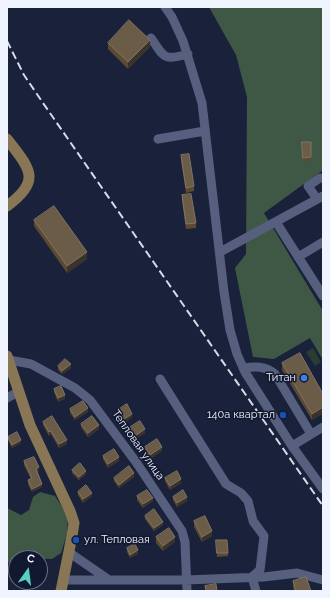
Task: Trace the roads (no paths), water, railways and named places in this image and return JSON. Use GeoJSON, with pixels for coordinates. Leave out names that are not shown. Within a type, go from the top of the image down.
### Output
{"type":"FeatureCollection","features":[{"type":"Feature","properties":{"kind":"main road"},"geometry":{"type":"LineString","coordinates":[[7,139],[26,165],[29,179],[26,188],[20,197],[7,206]]}},
{"type":"Feature","properties":{"kind":"main road"},"geometry":{"type":"LineString","coordinates":[[8,358],[30,425],[70,511],[74,523],[70,553],[62,586]]}},
{"type":"Feature","properties":{"kind":"street"},"geometry":{"type":"LineString","coordinates":[[165,7],[172,17],[188,54],[202,103],[224,292],[230,330],[243,368],[292,446],[323,489]]}},
{"type":"Feature","properties":{"kind":"street"},"geometry":{"type":"LineString","coordinates":[[151,38],[166,57],[171,59],[188,54]]}},
{"type":"Feature","properties":{"kind":"street"},"geometry":{"type":"LineString","coordinates":[[158,139],[205,131]]}},
{"type":"Feature","properties":{"kind":"street"},"geometry":{"type":"LineString","coordinates":[[220,252],[320,198],[308,186],[320,178]]}},
{"type":"Feature","properties":{"kind":"street"},"geometry":{"type":"LineString","coordinates":[[276,222],[323,296]]}},
{"type":"Feature","properties":{"kind":"street"},"geometry":{"type":"LineString","coordinates":[[298,257],[323,242]]}},
{"type":"Feature","properties":{"kind":"street","name":"Тепловая улица"},"geometry":{"type":"LineString","coordinates":[[8,358],[31,364],[75,388],[90,400],[136,462],[182,530],[185,542],[186,591]]}},
{"type":"Feature","properties":{"kind":"street"},"geometry":{"type":"LineString","coordinates":[[243,368],[257,366],[268,368],[275,374],[311,434]]}},
{"type":"Feature","properties":{"kind":"street"},"geometry":{"type":"LineString","coordinates":[[160,379],[226,484],[241,492],[248,501],[253,521],[264,536],[260,570],[252,577]]}},
{"type":"Feature","properties":{"kind":"street"},"geometry":{"type":"LineString","coordinates":[[7,398],[18,392]]}},
{"type":"Feature","properties":{"kind":"street"},"geometry":{"type":"LineString","coordinates":[[292,446],[323,427]]}},
{"type":"Feature","properties":{"kind":"street"},"geometry":{"type":"LineString","coordinates":[[70,553],[109,580]]}},
{"type":"Feature","properties":{"kind":"street"},"geometry":{"type":"LineString","coordinates":[[62,586],[109,580],[185,580],[297,573],[323,580]]}},
{"type":"Feature","properties":{"kind":"street"},"geometry":{"type":"LineString","coordinates":[[252,577],[256,591]]}},
{"type":"Feature","properties":{"kind":"railway"},"geometry":{"type":"LineString","coordinates":[[7,41],[24,75],[43,103],[323,506]]}},
{"type":"Feature","properties":{"kind":"place","name":"Титан"},"geometry":{"type":"Point","coordinates":[304,378]}},
{"type":"Feature","properties":{"kind":"place","name":"140а квартал"},"geometry":{"type":"Point","coordinates":[283,415]}},
{"type":"Feature","properties":{"kind":"place","name":"ул. Тепловая"},"geometry":{"type":"Point","coordinates":[76,540]}}]}
